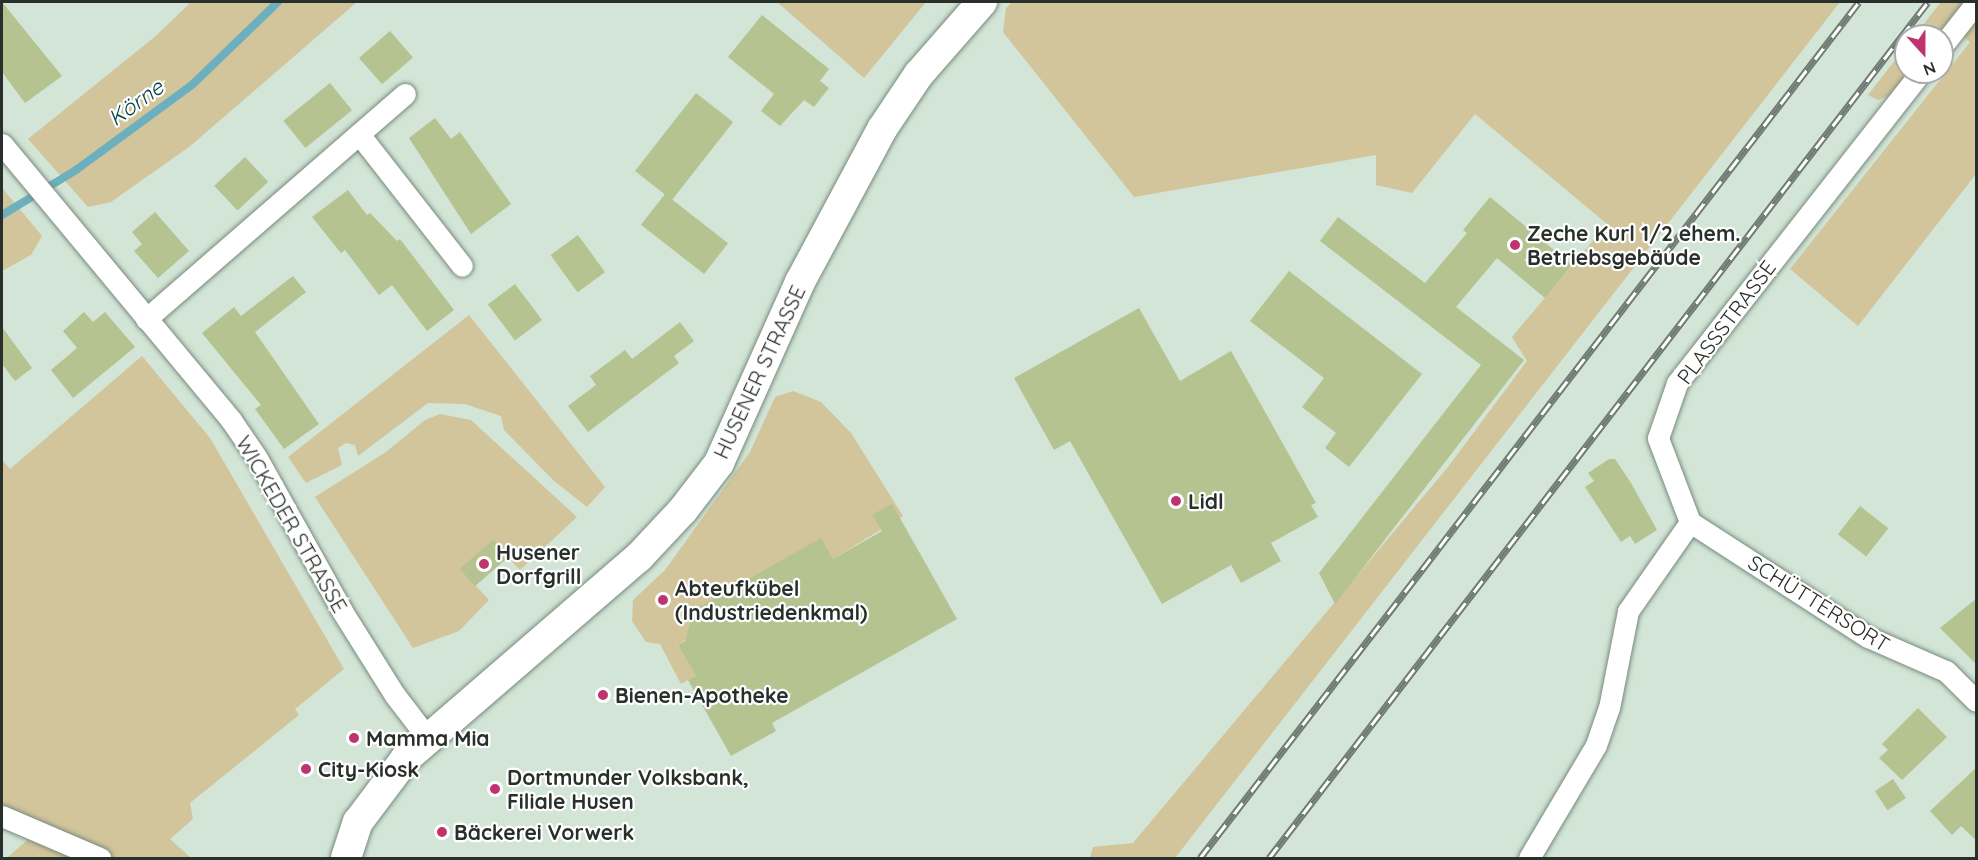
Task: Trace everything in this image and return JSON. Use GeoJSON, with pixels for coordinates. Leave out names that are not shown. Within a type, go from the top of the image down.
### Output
{"type":"FeatureCollection","features":[{"type":"Feature","properties":{"kind":"street","name":"HUSENER STRASSE"},"geometry":{"type":"LineString","coordinates":[[346,858],[351,838],[369,806],[427,737],[606,588],[683,510],[719,463],[800,282],[882,129],[919,75],[982,2]]}},
{"type":"Feature","properties":{"kind":"street"},"geometry":{"type":"LineString","coordinates":[[1954,31],[1977,3]]}},
{"type":"Feature","properties":{"kind":"street","name":"PLASSSTRASSE"},"geometry":{"type":"LineString","coordinates":[[1690,522],[1658,438],[1677,383],[1912,84]]}},
{"type":"Feature","properties":{"kind":"street"},"geometry":{"type":"LineString","coordinates":[[146,319],[405,94]]}},
{"type":"Feature","properties":{"kind":"street"},"geometry":{"type":"LineString","coordinates":[[359,134],[462,266]]}},
{"type":"Feature","properties":{"kind":"street","name":"WICKEDER STRASSE"},"geometry":{"type":"LineString","coordinates":[[2,144],[231,420],[257,458],[342,611],[394,694],[427,737]]}},
{"type":"Feature","properties":{"kind":"street"},"geometry":{"type":"LineString","coordinates":[[1529,858],[1596,745],[1610,708],[1628,610],[1690,522]]}},
{"type":"Feature","properties":{"kind":"street","name":"SCHÜTTERSORT"},"geometry":{"type":"LineString","coordinates":[[1690,522],[1868,637],[1946,671],[1977,701]]}},
{"type":"Feature","properties":{"kind":"street"},"geometry":{"type":"LineString","coordinates":[[2,816],[100,858]]}},
{"type":"Feature","properties":{"kind":"shaded area"},"geometry":{"type":"Polygon","coordinates":[[[191,2],[357,2],[189,147],[111,202],[88,207],[28,139],[157,35],[191,2]]]}},
{"type":"Feature","properties":{"kind":"shaded area"},"geometry":{"type":"Polygon","coordinates":[[[777,2],[926,2],[864,78],[777,2]]]}},
{"type":"Feature","properties":{"kind":"shaded area"},"geometry":{"type":"Polygon","coordinates":[[[1012,2],[1840,2],[1175,858],[1090,858],[1093,847],[1133,843],[1448,467],[1527,361],[1512,337],[1607,224],[1475,114],[1412,193],[1376,185],[1376,155],[1134,197],[1003,32],[1006,8],[1012,2]]]}},
{"type":"Feature","properties":{"kind":"shaded area"},"geometry":{"type":"Polygon","coordinates":[[[1941,2],[1967,2],[1950,24],[1924,24],[1941,2]]]}},
{"type":"Feature","properties":{"kind":"shaded area"},"geometry":{"type":"Polygon","coordinates":[[[1976,17],[1976,174],[1858,326],[1790,269],[1937,84],[1954,84],[1954,62],[1970,42],[1962,35],[1976,17]]]}},
{"type":"Feature","properties":{"kind":"shaded area"},"geometry":{"type":"Polygon","coordinates":[[[1894,61],[1894,84],[1900,84],[1889,96],[1878,100],[1868,95],[1894,61]]]}},
{"type":"Feature","properties":{"kind":"shaded area"},"geometry":{"type":"Polygon","coordinates":[[[2,188],[42,236],[31,255],[2,271],[2,188]]]}},
{"type":"Feature","properties":{"kind":"shaded area"},"geometry":{"type":"Polygon","coordinates":[[[469,315],[605,487],[587,507],[553,480],[504,430],[501,416],[465,404],[428,403],[358,456],[355,445],[346,443],[338,448],[342,465],[306,483],[288,457],[469,315]]]}},
{"type":"Feature","properties":{"kind":"shaded area"},"geometry":{"type":"Polygon","coordinates":[[[142,356],[210,438],[344,669],[295,709],[299,715],[190,803],[193,819],[170,839],[191,858],[113,858],[2,810],[2,460],[10,469],[142,356]]]}},
{"type":"Feature","properties":{"kind":"shaded area"},"geometry":{"type":"Polygon","coordinates":[[[793,391],[821,402],[851,433],[903,516],[833,559],[821,539],[678,645],[696,676],[681,684],[660,644],[646,642],[632,621],[633,600],[665,570],[750,452],[775,397],[793,391]]]}},
{"type":"Feature","properties":{"kind":"shaded area"},"geometry":{"type":"Polygon","coordinates":[[[440,414],[471,420],[577,517],[520,570],[492,541],[461,570],[489,600],[459,631],[413,648],[315,497],[386,452],[425,420],[440,414]]]}},
{"type":"Feature","properties":{"kind":"shaded area"},"geometry":{"type":"Polygon","coordinates":[[[34,834],[90,858],[7,858],[34,834]]]}},
{"type":"Feature","properties":{"kind":"building"},"geometry":{"type":"Polygon","coordinates":[[[2,2],[62,76],[25,103],[2,72],[2,2]]]}},
{"type":"Feature","properties":{"kind":"building"},"geometry":{"type":"Polygon","coordinates":[[[762,15],[829,69],[820,81],[829,88],[814,107],[804,100],[780,126],[761,111],[774,94],[728,57],[762,15]]]}},
{"type":"Feature","properties":{"kind":"building"},"geometry":{"type":"Polygon","coordinates":[[[390,31],[413,57],[382,84],[359,58],[390,31]]]}},
{"type":"Feature","properties":{"kind":"building"},"geometry":{"type":"Polygon","coordinates":[[[330,83],[352,110],[305,148],[283,121],[330,83]]]}},
{"type":"Feature","properties":{"kind":"building"},"geometry":{"type":"Polygon","coordinates":[[[696,93],[733,122],[672,200],[635,171],[696,93]]]}},
{"type":"Feature","properties":{"kind":"building"},"geometry":{"type":"Polygon","coordinates":[[[435,118],[451,139],[460,132],[511,204],[471,234],[409,138],[435,118]]]}},
{"type":"Feature","properties":{"kind":"building"},"geometry":{"type":"Polygon","coordinates":[[[245,157],[268,182],[237,211],[214,186],[245,157]]]}},
{"type":"Feature","properties":{"kind":"building"},"geometry":{"type":"Polygon","coordinates":[[[348,190],[367,215],[370,213],[397,241],[400,239],[454,310],[427,331],[392,285],[379,295],[345,250],[341,253],[312,217],[348,190]]]}},
{"type":"Feature","properties":{"kind":"building"},"geometry":{"type":"Polygon","coordinates":[[[665,194],[728,243],[704,274],[641,225],[665,194]]]}},
{"type":"Feature","properties":{"kind":"building"},"geometry":{"type":"Polygon","coordinates":[[[1490,197],[1572,265],[1545,298],[1497,258],[1456,307],[1524,360],[1335,604],[1319,573],[1481,365],[1320,241],[1338,217],[1425,283],[1467,233],[1463,230],[1490,197]]]}},
{"type":"Feature","properties":{"kind":"building"},"geometry":{"type":"Polygon","coordinates":[[[155,212],[189,251],[158,278],[134,251],[142,244],[132,232],[155,212]]]}},
{"type":"Feature","properties":{"kind":"building"},"geometry":{"type":"Polygon","coordinates":[[[578,235],[605,272],[578,292],[550,255],[578,235]]]}},
{"type":"Feature","properties":{"kind":"building"},"geometry":{"type":"Polygon","coordinates":[[[1289,271],[1422,374],[1349,467],[1325,448],[1336,433],[1302,407],[1324,378],[1250,321],[1289,271]]]}},
{"type":"Feature","properties":{"kind":"building"},"geometry":{"type":"Polygon","coordinates":[[[293,276],[306,292],[255,332],[319,424],[284,449],[255,409],[261,405],[202,333],[234,307],[241,316],[293,276]]]}},
{"type":"Feature","properties":{"kind":"building"},"geometry":{"type":"Polygon","coordinates":[[[515,284],[542,320],[515,340],[488,304],[515,284]]]}},
{"type":"Feature","properties":{"kind":"building","name":"Lidl"},"geometry":{"type":"Polygon","coordinates":[[[1139,308],[1180,381],[1231,351],[1316,503],[1311,505],[1318,517],[1271,543],[1281,561],[1241,583],[1231,565],[1162,604],[1070,441],[1054,450],[1014,378],[1139,308]]]}},
{"type":"Feature","properties":{"kind":"building"},"geometry":{"type":"Polygon","coordinates":[[[84,312],[93,322],[105,312],[135,347],[73,398],[51,370],[77,348],[63,331],[84,312]]]}},
{"type":"Feature","properties":{"kind":"building"},"geometry":{"type":"Polygon","coordinates":[[[680,322],[694,341],[674,356],[679,363],[588,432],[568,406],[596,385],[590,376],[625,350],[632,359],[680,322]]]}},
{"type":"Feature","properties":{"kind":"building"},"geometry":{"type":"Polygon","coordinates":[[[2,327],[32,368],[15,381],[2,364],[2,327]]]}},
{"type":"Feature","properties":{"kind":"building"},"geometry":{"type":"Polygon","coordinates":[[[1609,459],[1615,459],[1657,530],[1635,544],[1630,536],[1621,542],[1585,487],[1594,481],[1588,473],[1609,459]]]}},
{"type":"Feature","properties":{"kind":"building"},"geometry":{"type":"Polygon","coordinates":[[[892,504],[957,619],[772,723],[776,731],[731,756],[688,680],[696,676],[678,645],[685,641],[694,610],[821,538],[833,559],[882,531],[872,515],[892,504]]]}},
{"type":"Feature","properties":{"kind":"building"},"geometry":{"type":"Polygon","coordinates":[[[1860,506],[1888,528],[1866,557],[1838,534],[1860,506]]]}},
{"type":"Feature","properties":{"kind":"building","name":"Husener Dorfgrill"},"geometry":{"type":"Polygon","coordinates":[[[493,540],[508,557],[475,586],[460,569],[493,540]]]}},
{"type":"Feature","properties":{"kind":"building"},"geometry":{"type":"Polygon","coordinates":[[[1977,598],[1977,665],[1940,628],[1977,598]]]}},
{"type":"Feature","properties":{"kind":"building"},"geometry":{"type":"Polygon","coordinates":[[[1918,708],[1947,737],[1902,780],[1879,758],[1888,750],[1882,744],[1918,708]]]}},
{"type":"Feature","properties":{"kind":"building"},"geometry":{"type":"Polygon","coordinates":[[[1977,767],[1977,841],[1961,826],[1952,835],[1930,811],[1977,767]]]}},
{"type":"Feature","properties":{"kind":"building"},"geometry":{"type":"Polygon","coordinates":[[[1893,779],[1906,798],[1888,810],[1875,791],[1893,779]]]}},
{"type":"Feature","properties":{"kind":"waterway","name":"Körne"},"geometry":{"type":"LineString","coordinates":[[2,215],[76,170],[193,84],[278,2]]}},
{"type":"Feature","properties":{"kind":"railway"},"geometry":{"type":"LineString","coordinates":[[1200,858],[1859,2]]}},
{"type":"Feature","properties":{"kind":"railway"},"geometry":{"type":"LineString","coordinates":[[1269,858],[1928,2]]}},
{"type":"Feature","properties":{"kind":"place","name":"Zeche Kurl 1/2 ehem. Betriebsgebäude"},"geometry":{"type":"Point","coordinates":[1515,245]}},
{"type":"Feature","properties":{"kind":"place","name":"Lidl"},"geometry":{"type":"Point","coordinates":[1176,501]}},
{"type":"Feature","properties":{"kind":"place","name":"Husener Dorfgrill"},"geometry":{"type":"Point","coordinates":[484,564]}},
{"type":"Feature","properties":{"kind":"place","name":"Abteufkübel (Industriedenkmal)"},"geometry":{"type":"Point","coordinates":[663,600]}},
{"type":"Feature","properties":{"kind":"place","name":"Bienen-Apotheke"},"geometry":{"type":"Point","coordinates":[603,695]}},
{"type":"Feature","properties":{"kind":"place","name":"Mamma Mia"},"geometry":{"type":"Point","coordinates":[354,738]}},
{"type":"Feature","properties":{"kind":"place","name":"City-Kiosk"},"geometry":{"type":"Point","coordinates":[306,769]}},
{"type":"Feature","properties":{"kind":"place","name":"Dortmunder Volksbank, Filiale Husen"},"geometry":{"type":"Point","coordinates":[495,789]}},
{"type":"Feature","properties":{"kind":"place","name":"Bäckerei Vorwerk"},"geometry":{"type":"Point","coordinates":[442,832]}}]}
